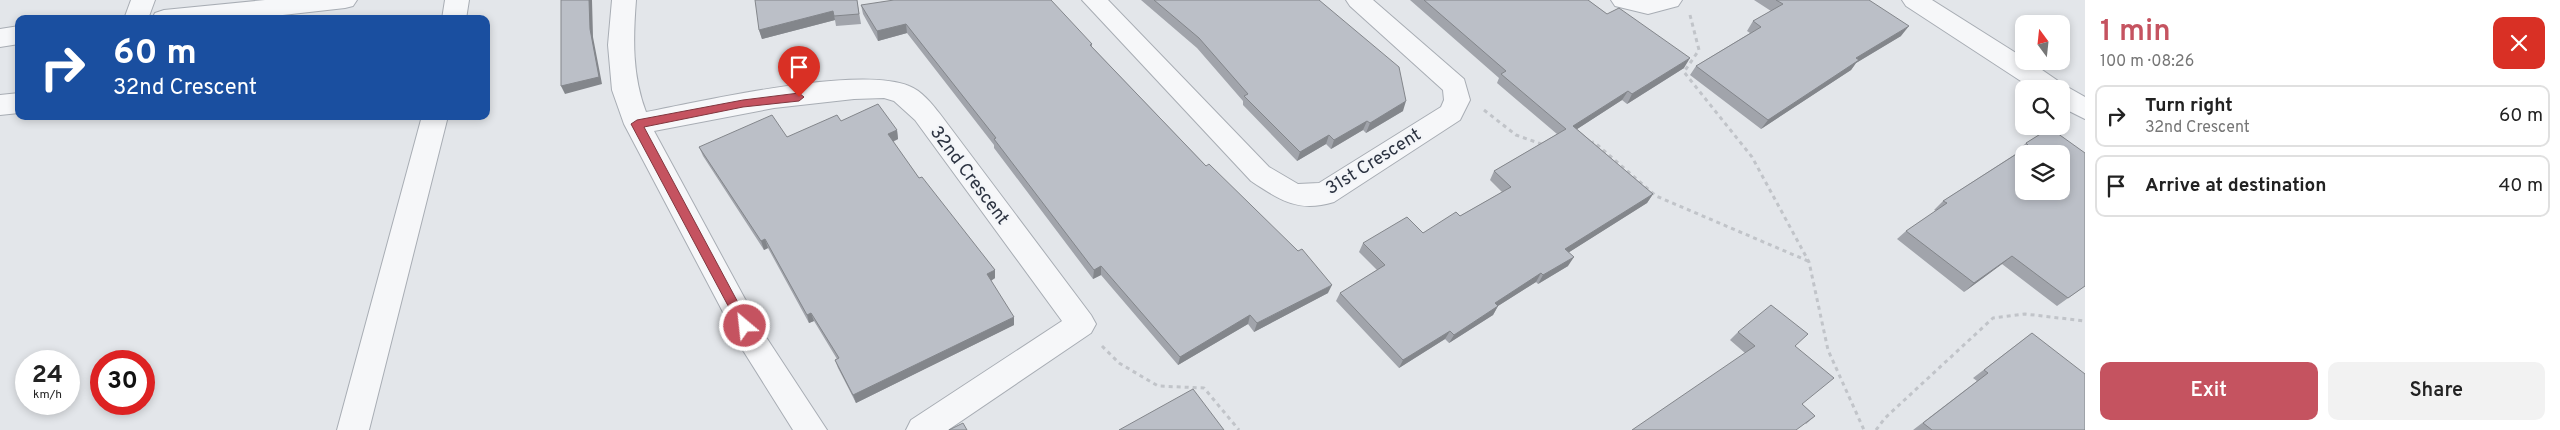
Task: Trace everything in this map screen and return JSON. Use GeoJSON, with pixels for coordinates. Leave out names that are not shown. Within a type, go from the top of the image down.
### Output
{"type":"FeatureCollection","features":[{"type":"Feature","properties":{"kind":"street"},"geometry":{"type":"LineString","coordinates":[[137,15],[143,0]]}},
{"type":"Feature","properties":{"kind":"street"},"geometry":{"type":"LineString","coordinates":[[202,15],[345,0]]}},
{"type":"Feature","properties":{"kind":"street"},"geometry":{"type":"LineString","coordinates":[[357,15],[360,0]]}},
{"type":"Feature","properties":{"kind":"street"},"geometry":{"type":"LineString","coordinates":[[455,15],[457,0]]}},
{"type":"Feature","properties":{"kind":"street"},"geometry":{"type":"LineString","coordinates":[[624,0],[620,45],[625,90],[637,124],[754,343],[811,430]]}},
{"type":"Feature","properties":{"kind":"street","name":"31st Crescent"},"geometry":{"type":"LineString","coordinates":[[1094,0],[1260,174],[1294,195],[1324,194],[1451,113],[1457,100],[1455,86]]}},
{"type":"Feature","properties":{"kind":"street"},"geometry":{"type":"LineString","coordinates":[[1358,0],[1455,86]]}},
{"type":"Feature","properties":{"kind":"street"},"geometry":{"type":"LineString","coordinates":[[1623,0],[1648,6],[1680,4]]}},
{"type":"Feature","properties":{"kind":"street"},"geometry":{"type":"LineString","coordinates":[[1914,0],[2039,80]]}},
{"type":"Feature","properties":{"kind":"street"},"geometry":{"type":"LineString","coordinates":[[0,38],[15,36]]}},
{"type":"Feature","properties":{"kind":"street","name":"32nd Crescent"},"geometry":{"type":"LineString","coordinates":[[637,124],[743,104],[873,88],[902,93],[922,113],[947,144],[1081,324]]}},
{"type":"Feature","properties":{"kind":"street"},"geometry":{"type":"LineString","coordinates":[[2070,100],[2085,109]]}},
{"type":"Feature","properties":{"kind":"street"},"geometry":{"type":"LineString","coordinates":[[0,106],[15,104]]}},
{"type":"Feature","properties":{"kind":"street"},"geometry":{"type":"LineString","coordinates":[[353,430],[434,120]]}},
{"type":"Feature","properties":{"kind":"street"},"geometry":{"type":"LineString","coordinates":[[922,430],[1081,324]]}},
{"type":"Feature","properties":{"kind":"path"},"geometry":{"type":"LineString","coordinates":[[1680,4],[1698,50],[1684,72],[1752,157],[1808,262],[1828,350],[1864,430]]}},
{"type":"Feature","properties":{"kind":"path"},"geometry":{"type":"LineString","coordinates":[[1455,86],[1516,135],[1551,148]]}},
{"type":"Feature","properties":{"kind":"path"},"geometry":{"type":"LineString","coordinates":[[1585,144],[1594,142],[1656,196],[1808,262]]}},
{"type":"Feature","properties":{"kind":"path"},"geometry":{"type":"LineString","coordinates":[[1876,430],[1885,418],[1993,318],[2025,314],[2085,321]]}},
{"type":"Feature","properties":{"kind":"path"},"geometry":{"type":"LineString","coordinates":[[1081,324],[1119,363],[1158,386],[1204,388],[1238,430]]}},
{"type":"Feature","properties":{"kind":"building"},"geometry":{"type":"Polygon","coordinates":[[[561,0],[589,0],[590,29],[599,77],[561,86],[561,0]]]}},
{"type":"Feature","properties":{"kind":"building"},"geometry":{"type":"Polygon","coordinates":[[[755,0],[857,0],[859,14],[834,16],[833,11],[759,30],[755,0]]]}},
{"type":"Feature","properties":{"kind":"building"},"geometry":{"type":"Polygon","coordinates":[[[894,0],[1051,0],[1092,44],[1090,45],[1206,166],[1209,164],[1298,251],[1302,249],[1332,285],[1257,323],[1250,315],[1180,357],[1101,266],[1094,270],[994,139],[996,138],[906,24],[877,31],[861,5],[894,0]]]}},
{"type":"Feature","properties":{"kind":"building"},"geometry":{"type":"Polygon","coordinates":[[[1154,0],[1319,0],[1399,67],[1406,101],[1370,123],[1367,121],[1334,140],[1329,135],[1300,152],[1244,96],[1248,94],[1199,38],[1154,0]]]}},
{"type":"Feature","properties":{"kind":"building"},"geometry":{"type":"Polygon","coordinates":[[[1424,0],[1588,0],[1607,14],[1619,8],[1690,58],[1632,94],[1628,91],[1573,126],[1653,194],[1565,249],[1574,257],[1543,275],[1541,273],[1495,303],[1498,306],[1454,335],[1450,331],[1403,360],[1340,293],[1385,265],[1363,243],[1407,217],[1423,233],[1456,212],[1460,216],[1511,187],[1494,171],[1566,129],[1501,74],[1506,71],[1424,0]]]}},
{"type":"Feature","properties":{"kind":"building"},"geometry":{"type":"Polygon","coordinates":[[[1776,0],[1869,0],[1909,26],[1856,58],[1859,60],[1768,120],[1696,66],[1761,27],[1753,21],[1783,4],[1776,0]]]}},
{"type":"Feature","properties":{"kind":"building"},"geometry":{"type":"Polygon","coordinates":[[[878,104],[897,130],[888,134],[919,178],[922,177],[995,270],[987,274],[1014,317],[853,395],[835,360],[839,358],[811,313],[807,315],[765,239],[761,241],[699,147],[772,115],[787,137],[837,115],[841,121],[878,104]]]}},
{"type":"Feature","properties":{"kind":"building"},"geometry":{"type":"Polygon","coordinates":[[[2039,135],[2060,135],[2085,153],[2085,286],[2068,298],[2012,256],[1974,283],[1906,231],[1947,203],[1943,201],[2015,155],[2015,200],[2070,200],[2070,145],[2028,145],[2026,143],[2039,135]]]}},
{"type":"Feature","properties":{"kind":"building"},"geometry":{"type":"Polygon","coordinates":[[[1771,305],[1808,334],[1795,346],[1834,378],[1802,404],[1815,416],[1796,430],[1632,430],[1755,346],[1738,332],[1771,305]]]}},
{"type":"Feature","properties":{"kind":"building"},"geometry":{"type":"Polygon","coordinates":[[[2032,333],[2085,374],[2085,430],[1932,430],[1923,423],[1988,373],[1984,370],[2032,333]]]}},
{"type":"Feature","properties":{"kind":"building"},"geometry":{"type":"Polygon","coordinates":[[[1193,389],[1224,430],[1119,430],[1193,389]]]}},
{"type":"Feature","properties":{"kind":"building"},"geometry":{"type":"Polygon","coordinates":[[[963,423],[967,430],[949,430],[963,423]]]}},
{"type":"Feature","properties":{"kind":"route"},"geometry":{"type":"LineString","coordinates":[[745,326],[637,124],[743,104],[799,97]]}}]}
